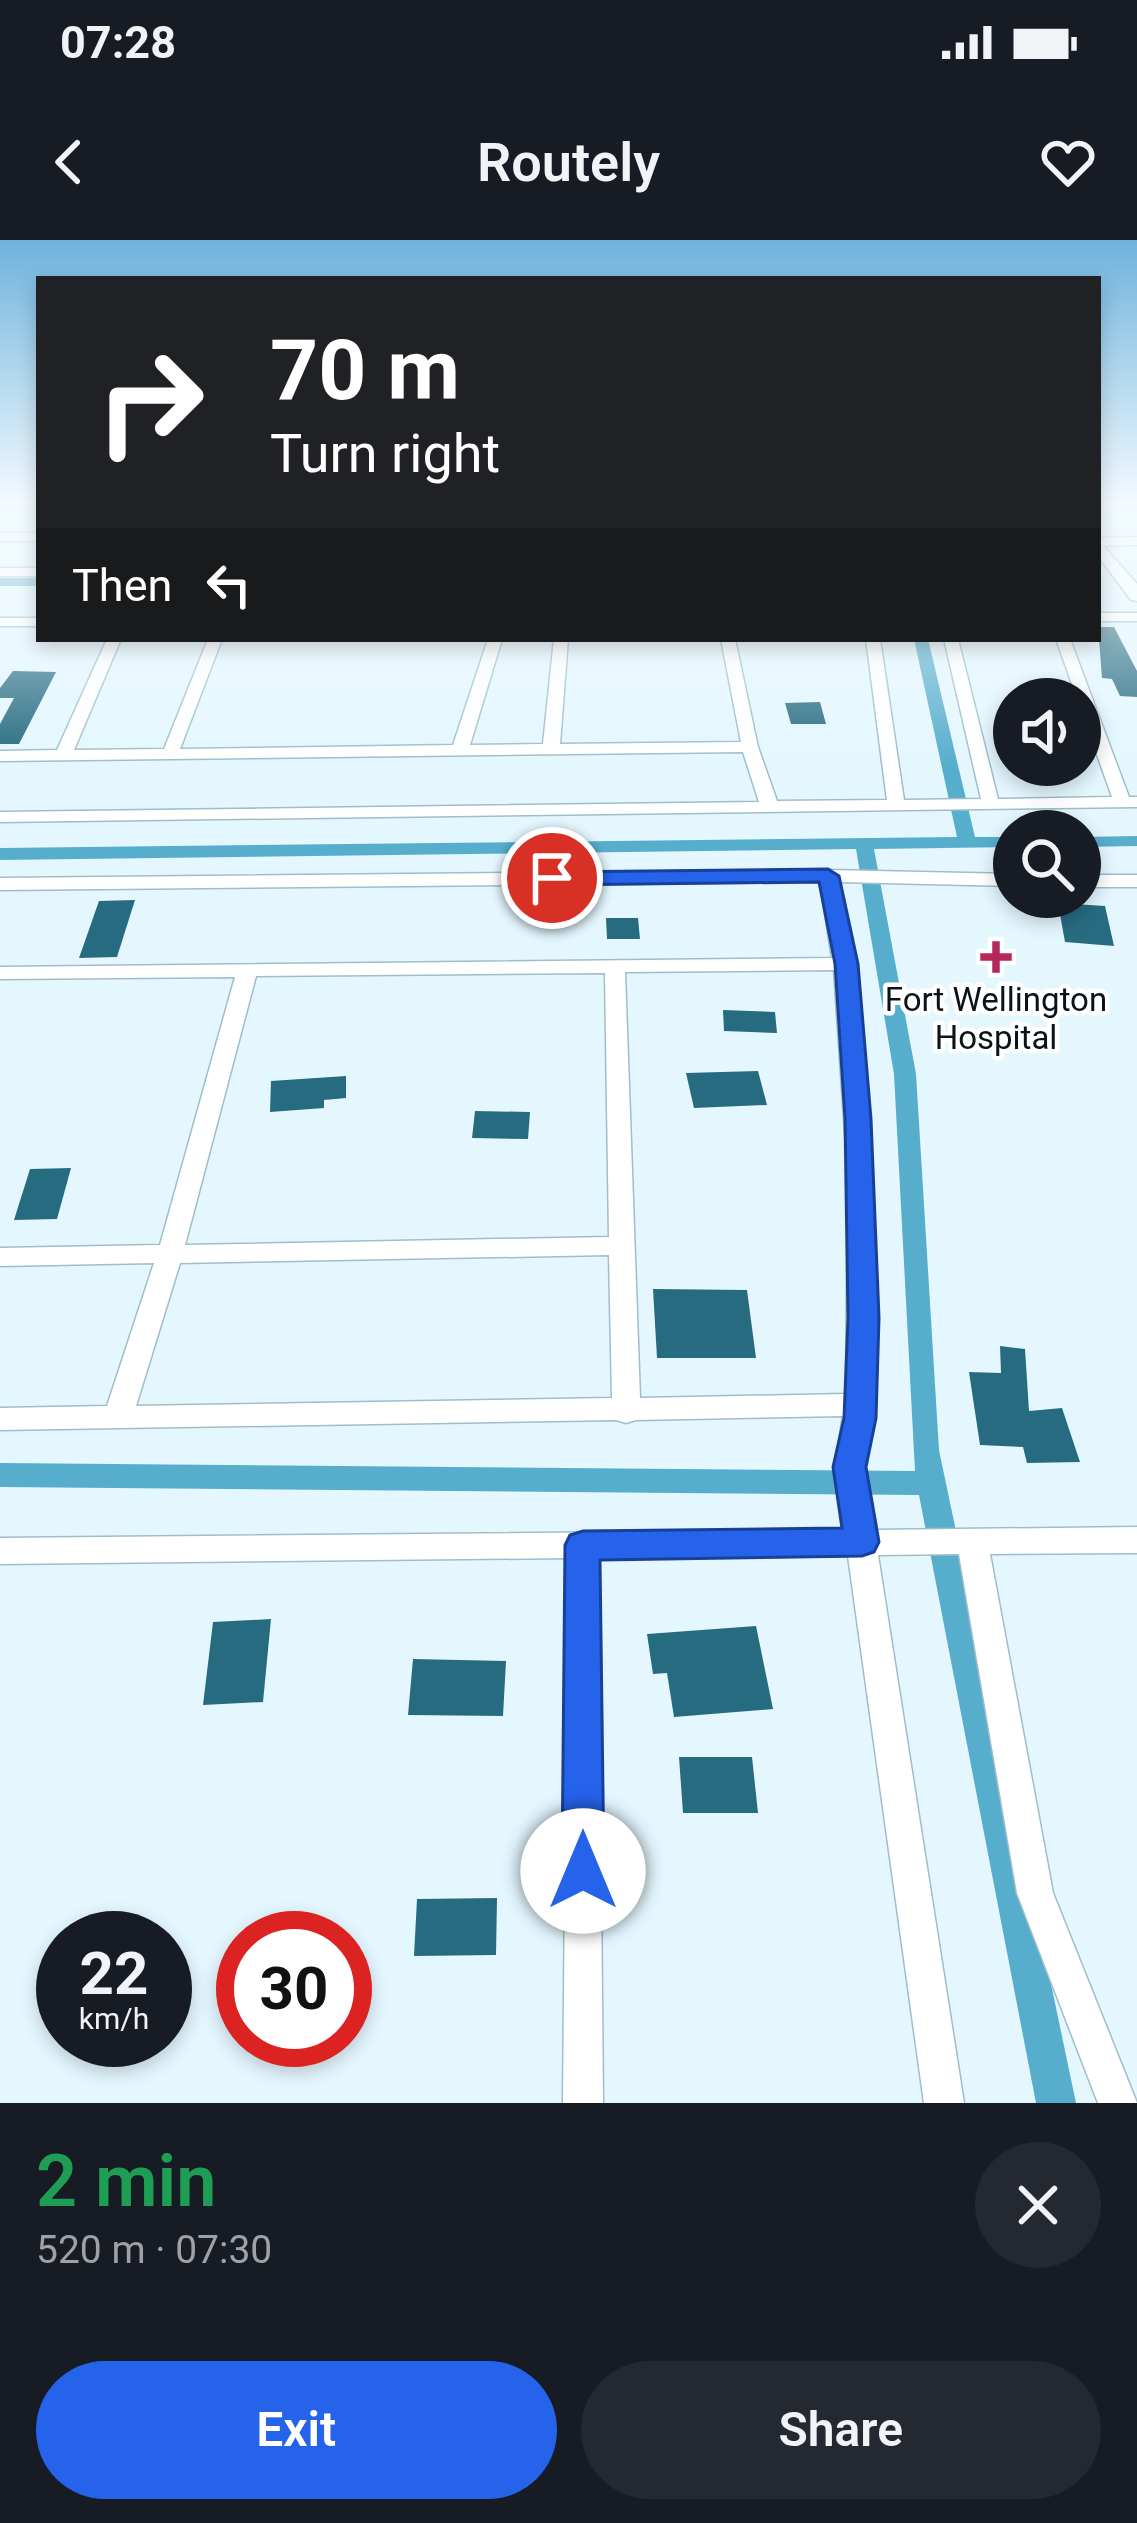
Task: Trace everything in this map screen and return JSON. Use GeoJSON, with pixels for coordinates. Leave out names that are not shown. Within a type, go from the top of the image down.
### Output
{"type":"FeatureCollection","features":[{"type":"Feature","properties":{"kind":"street"},"geometry":{"type":"LineString","coordinates":[[1101,617],[1137,617]]}},
{"type":"Feature","properties":{"kind":"street"},"geometry":{"type":"LineString","coordinates":[[0,622],[36,622]]}},
{"type":"Feature","properties":{"kind":"street"},"geometry":{"type":"LineString","coordinates":[[63,755],[113,642]]}},
{"type":"Feature","properties":{"kind":"street"},"geometry":{"type":"LineString","coordinates":[[170,754],[214,642]]}},
{"type":"Feature","properties":{"kind":"street"},"geometry":{"type":"LineString","coordinates":[[460,751],[494,642]]}},
{"type":"Feature","properties":{"kind":"street"},"geometry":{"type":"LineString","coordinates":[[551,750],[561,642]]}},
{"type":"Feature","properties":{"kind":"street"},"geometry":{"type":"LineString","coordinates":[[729,642],[751,747],[770,807]]}},
{"type":"Feature","properties":{"kind":"street"},"geometry":{"type":"LineString","coordinates":[[873,642],[896,806]]}},
{"type":"Feature","properties":{"kind":"street"},"geometry":{"type":"LineString","coordinates":[[952,642],[991,804]]}},
{"type":"Feature","properties":{"kind":"street"},"geometry":{"type":"LineString","coordinates":[[0,817],[1129,802],[1065,642]]}},
{"type":"Feature","properties":{"kind":"street"},"geometry":{"type":"LineString","coordinates":[[0,756],[751,747]]}},
{"type":"Feature","properties":{"kind":"street"},"geometry":{"type":"LineString","coordinates":[[828,876],[847,964],[858,1119],[861,1405],[850,1467],[944,2103]]}},
{"type":"Feature","properties":{"kind":"street"},"geometry":{"type":"LineString","coordinates":[[0,884],[828,876],[993,880]]}},
{"type":"Feature","properties":{"kind":"street"},"geometry":{"type":"LineString","coordinates":[[1101,881],[1137,881]]}},
{"type":"Feature","properties":{"kind":"street"},"geometry":{"type":"LineString","coordinates":[[0,973],[847,964]]}},
{"type":"Feature","properties":{"kind":"street"},"geometry":{"type":"LineString","coordinates":[[615,968],[626,1412]]}},
{"type":"Feature","properties":{"kind":"street"},"geometry":{"type":"LineString","coordinates":[[118,1417],[170,1254],[247,970]]}},
{"type":"Feature","properties":{"kind":"street"},"geometry":{"type":"LineString","coordinates":[[0,1257],[620,1246]]}},
{"type":"Feature","properties":{"kind":"street"},"geometry":{"type":"LineString","coordinates":[[0,1419],[861,1405]]}},
{"type":"Feature","properties":{"kind":"street"},"geometry":{"type":"LineString","coordinates":[[0,1551],[1137,1540]]}},
{"type":"Feature","properties":{"kind":"street"},"geometry":{"type":"LineString","coordinates":[[972,1541],[1035,1893],[1118,2103]]}},
{"type":"Feature","properties":{"kind":"street"},"geometry":{"type":"LineString","coordinates":[[583,1545],[583,2103]]}},
{"type":"Feature","properties":{"kind":"building"},"geometry":{"type":"Polygon","coordinates":[[[1101,627],[1114,627],[1137,671],[1137,697],[1120,696],[1112,679],[1102,678],[1101,627]]]}},
{"type":"Feature","properties":{"kind":"building"},"geometry":{"type":"Polygon","coordinates":[[[13,671],[56,672],[19,744],[0,744],[0,724],[14,698],[0,698],[0,688],[13,671]]]}},
{"type":"Feature","properties":{"kind":"building"},"geometry":{"type":"Polygon","coordinates":[[[820,702],[826,724],[791,724],[785,703],[820,702]]]}},
{"type":"Feature","properties":{"kind":"building"},"geometry":{"type":"Polygon","coordinates":[[[135,900],[117,957],[79,958],[99,901],[135,900]]]}},
{"type":"Feature","properties":{"kind":"building"},"geometry":{"type":"Polygon","coordinates":[[[1101,906],[1105,906],[1114,946],[1065,942],[1061,918],[1101,918],[1101,906]]]}},
{"type":"Feature","properties":{"kind":"building"},"geometry":{"type":"Polygon","coordinates":[[[606,918],[638,918],[640,939],[607,939],[606,918]]]}},
{"type":"Feature","properties":{"kind":"building"},"geometry":{"type":"Polygon","coordinates":[[[723,1010],[775,1012],[777,1033],[724,1031],[723,1010]]]}},
{"type":"Feature","properties":{"kind":"building"},"geometry":{"type":"Polygon","coordinates":[[[758,1071],[767,1105],[694,1108],[686,1073],[758,1071]]]}},
{"type":"Feature","properties":{"kind":"building"},"geometry":{"type":"Polygon","coordinates":[[[346,1076],[346,1098],[324,1100],[324,1108],[270,1112],[271,1081],[346,1076]]]}},
{"type":"Feature","properties":{"kind":"building"},"geometry":{"type":"Polygon","coordinates":[[[475,1111],[530,1112],[528,1139],[472,1138],[475,1111]]]}},
{"type":"Feature","properties":{"kind":"building"},"geometry":{"type":"Polygon","coordinates":[[[71,1168],[57,1219],[14,1220],[30,1169],[71,1168]]]}},
{"type":"Feature","properties":{"kind":"building"},"geometry":{"type":"Polygon","coordinates":[[[653,1289],[747,1290],[756,1358],[657,1358],[653,1289]]]}},
{"type":"Feature","properties":{"kind":"building"},"geometry":{"type":"Polygon","coordinates":[[[1000,1346],[1025,1349],[1029,1411],[1062,1408],[1080,1462],[1027,1463],[1023,1447],[980,1445],[969,1372],[1001,1373],[1000,1346]]]}},
{"type":"Feature","properties":{"kind":"building"},"geometry":{"type":"Polygon","coordinates":[[[271,1619],[263,1702],[203,1705],[213,1622],[271,1619]]]}},
{"type":"Feature","properties":{"kind":"building"},"geometry":{"type":"Polygon","coordinates":[[[756,1626],[773,1709],[674,1717],[667,1673],[653,1674],[647,1634],[756,1626]]]}},
{"type":"Feature","properties":{"kind":"building"},"geometry":{"type":"Polygon","coordinates":[[[413,1659],[506,1661],[503,1716],[408,1715],[413,1659]]]}},
{"type":"Feature","properties":{"kind":"building"},"geometry":{"type":"Polygon","coordinates":[[[679,1757],[752,1757],[758,1813],[683,1813],[679,1757]]]}},
{"type":"Feature","properties":{"kind":"building"},"geometry":{"type":"Polygon","coordinates":[[[497,1898],[496,1955],[414,1956],[417,1899],[497,1898]]]}},
{"type":"Feature","properties":{"kind":"waterway"},"geometry":{"type":"LineString","coordinates":[[922,642],[967,843]]}},
{"type":"Feature","properties":{"kind":"waterway"},"geometry":{"type":"LineString","coordinates":[[1101,842],[1137,841]]}},
{"type":"Feature","properties":{"kind":"waterway"},"geometry":{"type":"LineString","coordinates":[[967,843],[993,842]]}},
{"type":"Feature","properties":{"kind":"waterway"},"geometry":{"type":"LineString","coordinates":[[0,854],[967,843]]}},
{"type":"Feature","properties":{"kind":"waterway"},"geometry":{"type":"LineString","coordinates":[[864,844],[905,1074],[925,1450],[932,1483]]}},
{"type":"Feature","properties":{"kind":"waterway"},"geometry":{"type":"LineString","coordinates":[[0,1475],[932,1483]]}},
{"type":"Feature","properties":{"kind":"waterway"},"geometry":{"type":"LineString","coordinates":[[932,1483],[1056,2103]]}},
{"type":"Feature","properties":{"kind":"place","name":"Fort Wellington Hospital"},"geometry":{"type":"Point","coordinates":[996,957]}},
{"type":"Feature","properties":{"kind":"route"},"geometry":{"type":"LineString","coordinates":[[552,878],[828,876],[847,964],[858,1119],[863,1318],[860,1418],[850,1467],[862,1542],[583,1545],[583,1871]]}}]}
